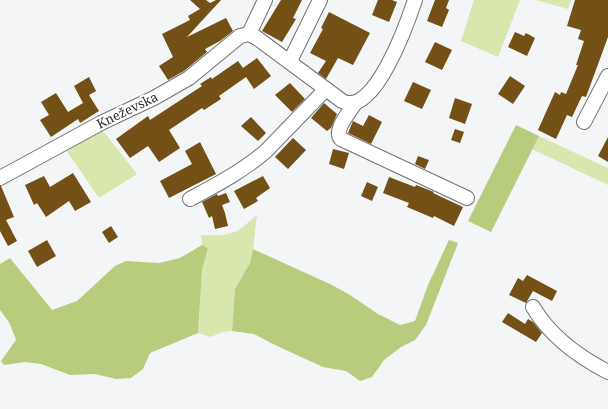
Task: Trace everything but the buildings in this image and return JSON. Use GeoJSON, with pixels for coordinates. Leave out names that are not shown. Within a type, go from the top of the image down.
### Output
{"type":"FeatureCollection","features":[{"type":"Feature","properties":{"kind":"street"},"geometry":{"type":"LineString","coordinates":[[265,0],[249,34],[290,61],[346,103],[355,103]]}},
{"type":"Feature","properties":{"kind":"street"},"geometry":{"type":"LineString","coordinates":[[290,61],[320,0]]}},
{"type":"Feature","properties":{"kind":"street"},"geometry":{"type":"LineString","coordinates":[[415,0],[394,54],[371,91],[364,98],[355,103],[339,128],[339,136],[341,139],[467,198]]}},
{"type":"Feature","properties":{"kind":"street","name":"Kneževska"},"geometry":{"type":"LineString","coordinates":[[0,178],[101,122],[154,98],[189,78],[240,36],[249,34]]}},
{"type":"Feature","properties":{"kind":"street"},"geometry":{"type":"LineString","coordinates":[[584,122],[608,76]]}},
{"type":"Feature","properties":{"kind":"street"},"geometry":{"type":"LineString","coordinates":[[190,200],[232,176],[256,160],[326,89]]}},
{"type":"Feature","properties":{"kind":"street"},"geometry":{"type":"LineString","coordinates":[[533,307],[550,330],[588,361],[608,372]]}},
{"type":"Feature","properties":{"kind":"green space"},"geometry":{"type":"Polygon","coordinates":[[[474,0],[520,0],[498,57],[461,41],[474,0]]]}},
{"type":"Feature","properties":{"kind":"green space"},"geometry":{"type":"Polygon","coordinates":[[[536,0],[571,0],[568,9],[536,0]]]}},
{"type":"Feature","properties":{"kind":"green space"},"geometry":{"type":"Polygon","coordinates":[[[516,125],[539,136],[491,232],[468,221],[516,125]]]}},
{"type":"Feature","properties":{"kind":"green space"},"geometry":{"type":"Polygon","coordinates":[[[100,127],[137,174],[99,198],[64,147],[100,127]]]}},
{"type":"Feature","properties":{"kind":"green space"},"geometry":{"type":"Polygon","coordinates":[[[539,136],[608,168],[608,185],[532,149],[539,136]]]}},
{"type":"Feature","properties":{"kind":"green space"},"geometry":{"type":"Polygon","coordinates":[[[257,215],[250,263],[235,289],[232,331],[222,332],[211,337],[198,333],[202,270],[208,248],[202,245],[201,235],[223,235],[238,231],[257,215]]]}},
{"type":"Feature","properties":{"kind":"green space"},"geometry":{"type":"Polygon","coordinates":[[[449,240],[458,243],[426,325],[415,340],[401,347],[384,360],[372,377],[360,381],[346,371],[323,367],[254,334],[232,331],[235,289],[250,263],[253,249],[332,285],[378,314],[400,325],[415,321],[428,285],[449,240]]]}},
{"type":"Feature","properties":{"kind":"green space"},"geometry":{"type":"Polygon","coordinates":[[[202,245],[208,248],[202,270],[198,333],[150,353],[143,369],[131,378],[116,379],[95,374],[70,375],[41,364],[25,362],[4,365],[1,361],[16,340],[9,322],[0,310],[0,264],[10,258],[52,310],[77,301],[115,266],[126,261],[159,263],[180,258],[202,245]]]}}]}
